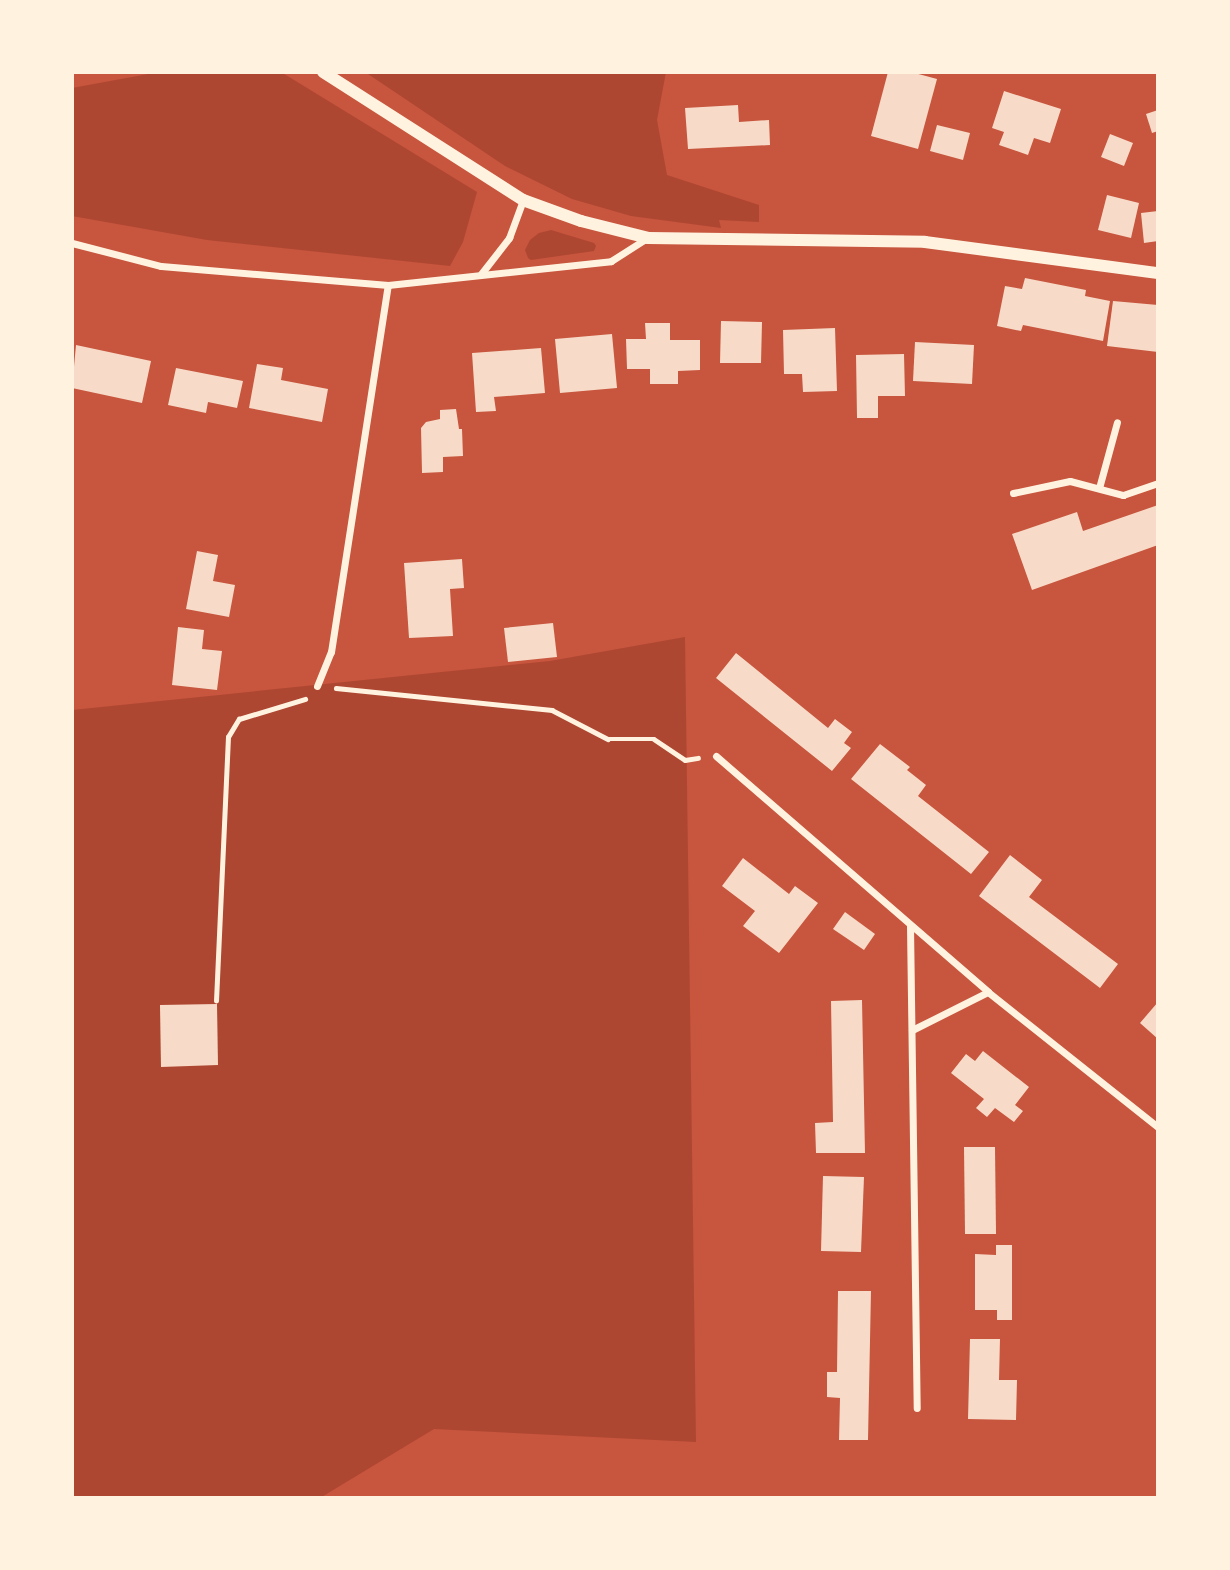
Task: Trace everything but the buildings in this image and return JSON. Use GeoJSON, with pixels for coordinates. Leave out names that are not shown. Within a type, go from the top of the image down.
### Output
{"type":"FeatureCollection","features":[{"type":"Feature","properties":{"kind":"street"},"geometry":{"type":"LineString","coordinates":[[323,72],[523,200],[581,221],[648,238],[925,242],[1158,273]]}},
{"type":"Feature","properties":{"kind":"street"},"geometry":{"type":"LineString","coordinates":[[481,274],[509,238],[523,200]]}},
{"type":"Feature","properties":{"kind":"street"},"geometry":{"type":"LineString","coordinates":[[72,243],[161,266],[388,285],[611,261],[648,238]]}},
{"type":"Feature","properties":{"kind":"street"},"geometry":{"type":"LineString","coordinates":[[317,686],[331,652],[388,285]]}},
{"type":"Feature","properties":{"kind":"street"},"geometry":{"type":"LineString","coordinates":[[1099,488],[1117,422]]}},
{"type":"Feature","properties":{"kind":"street"},"geometry":{"type":"LineString","coordinates":[[1013,493],[1070,481],[1123,495],[1158,483]]}},
{"type":"Feature","properties":{"kind":"street"},"geometry":{"type":"LineString","coordinates":[[716,756],[988,992],[1158,1127]]}},
{"type":"Feature","properties":{"kind":"street"},"geometry":{"type":"LineString","coordinates":[[910,926],[917,1408]]}},
{"type":"Feature","properties":{"kind":"street"},"geometry":{"type":"LineString","coordinates":[[912,1030],[988,992]]}},
{"type":"Feature","properties":{"kind":"path"},"geometry":{"type":"LineString","coordinates":[[216,1000],[228,737],[239,719],[306,699],[317,686],[552,710],[608,739],[654,739],[685,760],[716,756]]}},
{"type":"Feature","properties":{"kind":"shaded area"},"geometry":{"type":"Polygon","coordinates":[[[159,72],[281,72],[477,192],[463,242],[450,266],[207,240],[72,216],[72,88],[159,72]]]}},
{"type":"Feature","properties":{"kind":"shaded area"},"geometry":{"type":"Polygon","coordinates":[[[365,72],[666,72],[657,120],[667,175],[759,205],[759,222],[719,220],[721,228],[631,216],[572,199],[505,166],[365,72]]]}},
{"type":"Feature","properties":{"kind":"shaded area"},"geometry":{"type":"Polygon","coordinates":[[[551,230],[594,243],[594,251],[531,260],[528,258],[525,250],[530,240],[539,233],[551,230]]]}},
{"type":"Feature","properties":{"kind":"shaded area"},"geometry":{"type":"Polygon","coordinates":[[[685,637],[696,1442],[434,1429],[320,1498],[72,1498],[72,710],[550,661],[685,637]]]}}]}
